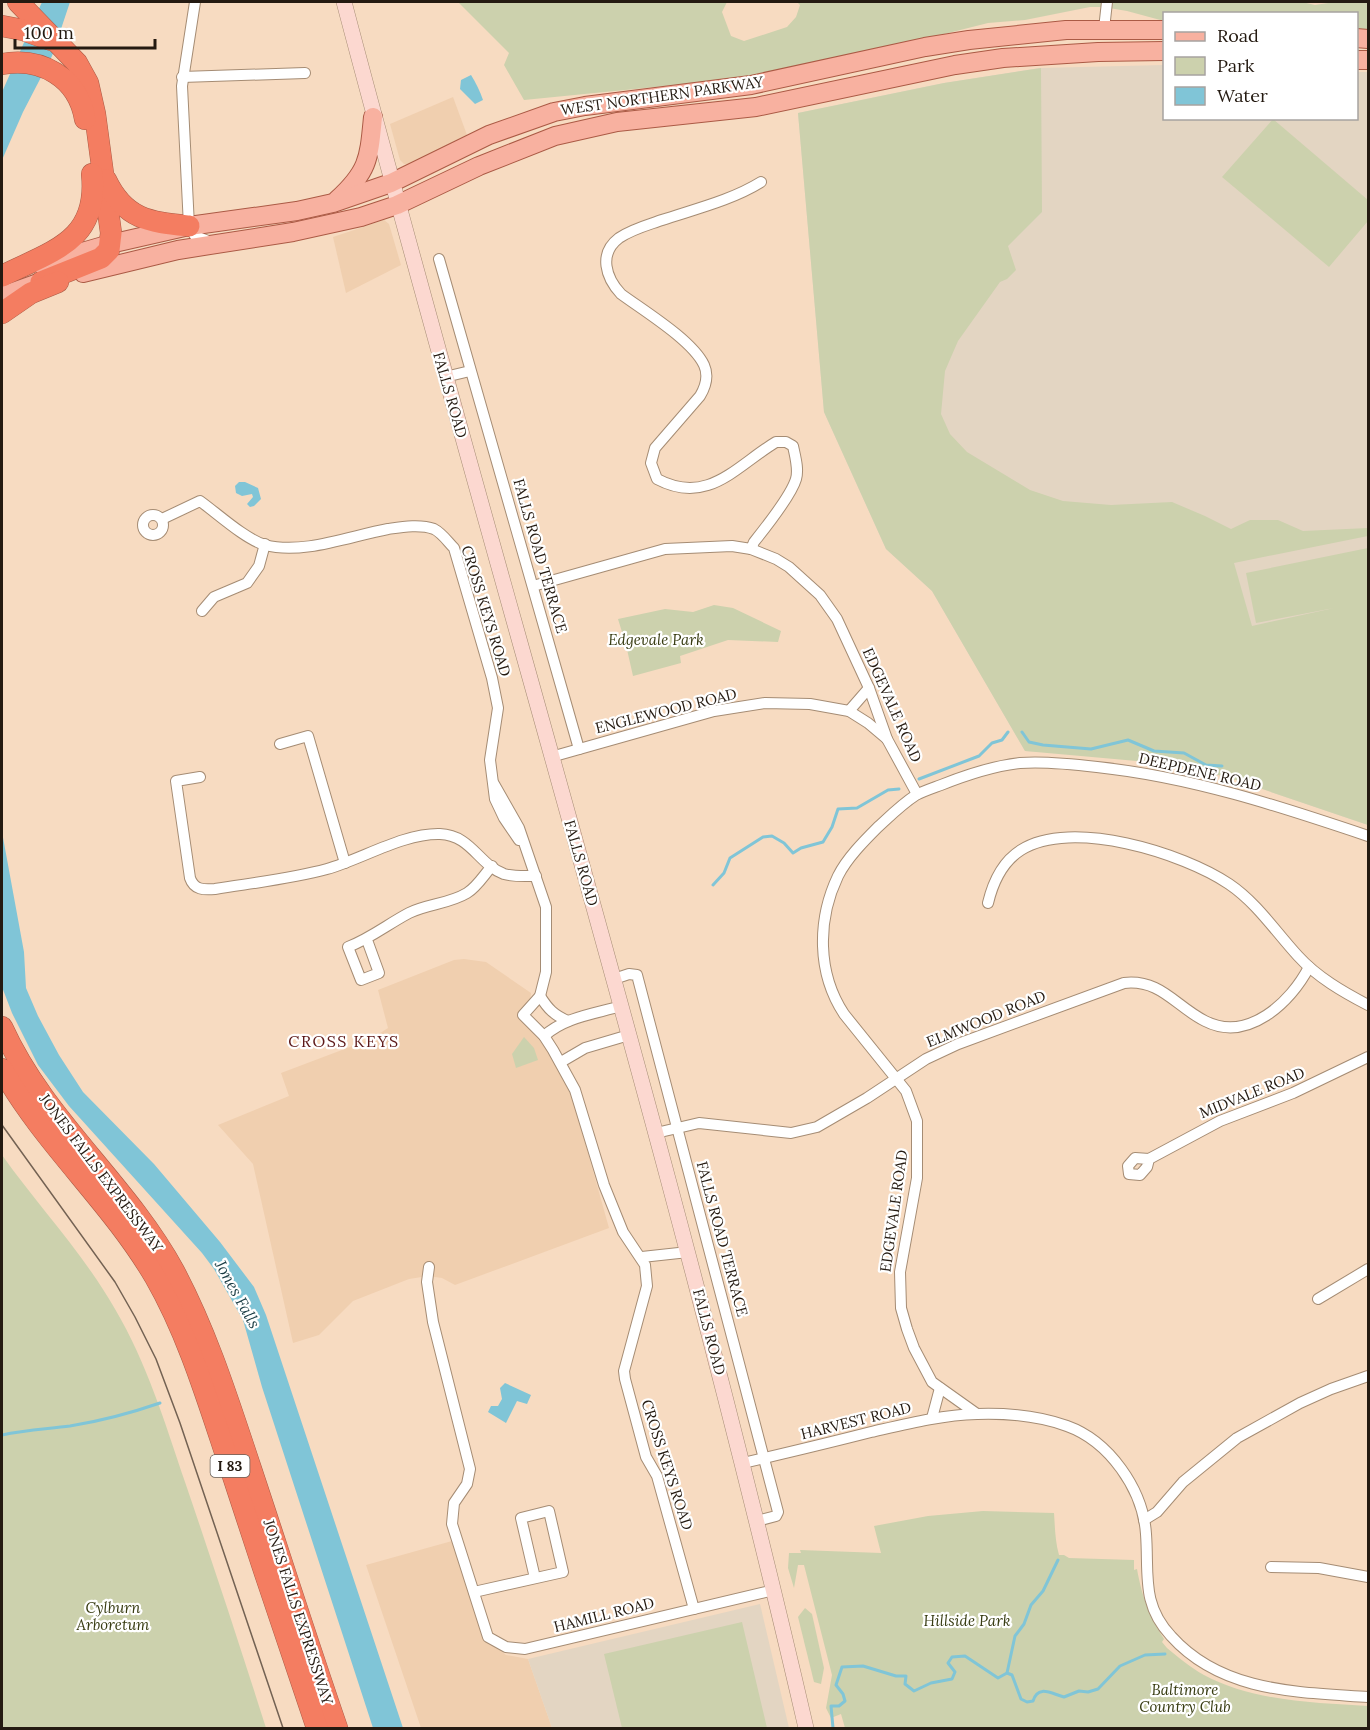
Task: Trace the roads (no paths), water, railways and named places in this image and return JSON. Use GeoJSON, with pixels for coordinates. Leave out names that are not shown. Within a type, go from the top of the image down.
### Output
{"type":"FeatureCollection","features":[{"type":"Feature","properties":{"kind":"highway"},"geometry":{"type":"LineString","coordinates":[[18,2],[70,56],[88,83],[93,98],[111,233],[109,250],[101,258],[41,282]]}},
{"type":"Feature","properties":{"kind":"highway"},"geometry":{"type":"LineString","coordinates":[[2,26],[38,34],[70,56]]}},
{"type":"Feature","properties":{"kind":"highway"},"geometry":{"type":"LineString","coordinates":[[2,64],[30,63],[50,69],[67,81],[82,106],[93,176],[92,206],[86,222],[74,237],[54,250],[2,276]]}},
{"type":"Feature","properties":{"kind":"highway"},"geometry":{"type":"LineString","coordinates":[[103,173],[118,200],[139,217],[151,222],[189,226]]}},
{"type":"Feature","properties":{"kind":"highway"},"geometry":{"type":"LineString","coordinates":[[2,313],[31,292],[90,271]]}},
{"type":"Feature","properties":{"kind":"highway","name":"JONES FALLS EXPRESSWAY"},"geometry":{"type":"LineString","coordinates":[[2,1027],[11,1048],[39,1093],[152,1238],[189,1300],[204,1332],[232,1411],[337,1728]]}},
{"type":"Feature","properties":{"kind":"highway","name":"JONES FALLS EXPRESSWAY"},"geometry":{"type":"LineString","coordinates":[[2,1069],[30,1113],[113,1218],[155,1277],[185,1339],[317,1728]]}},
{"type":"Feature","properties":{"kind":"highway"},"geometry":{"type":"LineString","coordinates":[[2,1091],[24,1121],[113,1218]]}},
{"type":"Feature","properties":{"kind":"main road","name":"FALLS ROAD"},"geometry":{"type":"LineString","coordinates":[[344,2],[397,206],[614,979],[688,1252],[743,1463],[806,1728]]}},
{"type":"Feature","properties":{"kind":"main road","name":"WEST NORTHERN PARKWAY"},"geometry":{"type":"LineString","coordinates":[[2,276],[111,244],[189,226],[297,211],[333,203],[391,183],[489,135],[554,112],[585,105],[752,85],[925,47],[969,40],[1056,31],[1163,30]]}},
{"type":"Feature","properties":{"kind":"main road","name":"WEST NORTHERN PARKWAY"},"geometry":{"type":"LineString","coordinates":[[2,296],[41,282],[178,250],[327,226],[397,206],[478,166],[547,139],[617,122],[756,107],[955,65],[1003,58],[1098,52],[1163,51]]}},
{"type":"Feature","properties":{"kind":"main road"},"geometry":{"type":"LineString","coordinates":[[333,203],[358,179],[366,164],[373,117]]}},
{"type":"Feature","properties":{"kind":"street"},"geometry":{"type":"LineString","coordinates":[[195,2],[182,77],[189,226],[195,236],[200,239],[225,243]]}},
{"type":"Feature","properties":{"kind":"street"},"geometry":{"type":"LineString","coordinates":[[1104,29],[1107,2]]}},
{"type":"Feature","properties":{"kind":"street"},"geometry":{"type":"LineString","coordinates":[[182,77],[305,73]]}},
{"type":"Feature","properties":{"kind":"street"},"geometry":{"type":"LineString","coordinates":[[752,549],[754,542],[796,479],[797,468],[793,446],[786,442],[776,442],[718,483],[685,488],[675,487],[657,479],[651,463],[655,448],[700,396],[705,388],[706,372],[704,365],[691,347],[613,285],[606,271],[614,243],[633,230],[731,196],[761,182]]}},
{"type":"Feature","properties":{"kind":"street","name":"FALLS ROAD TERRACE"},"geometry":{"type":"LineString","coordinates":[[439,259],[579,749]]}},
{"type":"Feature","properties":{"kind":"street"},"geometry":{"type":"LineString","coordinates":[[445,376],[470,371]]}},
{"type":"Feature","properties":{"kind":"street","name":"CROSS KEYS ROAD"},"geometry":{"type":"LineString","coordinates":[[162,519],[200,501],[243,534],[265,544],[296,548],[403,527],[433,529],[454,548],[496,693],[498,716],[490,759],[499,808],[524,845],[546,907],[546,972],[540,996],[524,1015],[544,1036],[561,1062],[577,1096],[604,1185],[623,1232],[642,1257],[648,1275],[647,1287],[624,1371],[625,1379],[638,1433],[646,1457],[657,1476],[694,1609]]}},
{"type":"Feature","properties":{"kind":"street"},"geometry":{"type":"LineString","coordinates":[[202,611],[214,597],[247,583],[259,566],[265,544]]}},
{"type":"Feature","properties":{"kind":"street","name":"EDGEVALE ROAD"},"geometry":{"type":"LineString","coordinates":[[533,586],[665,549],[732,546],[752,549],[789,567],[820,595],[837,619],[869,688],[887,739],[917,794],[890,815],[862,843],[844,866],[831,892],[823,933],[823,960],[836,1002],[906,1091],[913,1106],[918,1134],[917,1178],[900,1272],[901,1308],[914,1348],[932,1382],[977,1414]]}},
{"type":"Feature","properties":{"kind":"street"},"geometry":{"type":"LineString","coordinates":[[849,711],[869,688]]}},
{"type":"Feature","properties":{"kind":"street","name":"ENGLEWOOD ROAD"},"geometry":{"type":"LineString","coordinates":[[551,757],[714,711],[785,702],[849,711],[887,739]]}},
{"type":"Feature","properties":{"kind":"street"},"geometry":{"type":"LineString","coordinates":[[280,744],[308,736],[345,863]]}},
{"type":"Feature","properties":{"kind":"street","name":"DEEPDENE ROAD"},"geometry":{"type":"LineString","coordinates":[[917,794],[990,768],[1044,763],[1086,766],[1144,772],[1219,788],[1368,836]]}},
{"type":"Feature","properties":{"kind":"street"},"geometry":{"type":"LineString","coordinates":[[200,777],[176,781],[190,878],[192,884],[199,889],[215,889],[294,877],[345,863],[417,836],[436,834],[457,837],[503,873],[536,876]]}},
{"type":"Feature","properties":{"kind":"street"},"geometry":{"type":"LineString","coordinates":[[988,903],[993,884],[1004,865],[1020,850],[1030,845],[1046,840],[1066,838],[1099,838],[1118,842],[1188,862],[1230,884],[1260,910],[1309,967],[1368,1005]]}},
{"type":"Feature","properties":{"kind":"street"},"geometry":{"type":"LineString","coordinates":[[367,940],[389,924],[413,911],[468,893],[492,866]]}},
{"type":"Feature","properties":{"kind":"street","name":"ELMWOOD ROAD"},"geometry":{"type":"LineString","coordinates":[[656,1133],[699,1123],[791,1133],[804,1131],[830,1121],[926,1059],[958,1044],[1124,983],[1136,982],[1156,987],[1197,1016],[1216,1025],[1240,1025],[1254,1022],[1280,1006],[1289,997],[1309,967]]}},
{"type":"Feature","properties":{"kind":"street","name":"FALLS ROAD TERRACE"},"geometry":{"type":"LineString","coordinates":[[614,979],[629,974],[637,975],[678,1127],[777,1515],[757,1521]]}},
{"type":"Feature","properties":{"kind":"street"},"geometry":{"type":"LineString","coordinates":[[540,996],[549,1010],[568,1021]]}},
{"type":"Feature","properties":{"kind":"street"},"geometry":{"type":"LineString","coordinates":[[544,1036],[568,1021],[621,1006]]}},
{"type":"Feature","properties":{"kind":"street"},"geometry":{"type":"LineString","coordinates":[[561,1062],[585,1047],[629,1035]]}},
{"type":"Feature","properties":{"kind":"street","name":"MIDVALE ROAD"},"geometry":{"type":"LineString","coordinates":[[1149,1159],[1220,1121],[1293,1093],[1368,1057]]}},
{"type":"Feature","properties":{"kind":"street"},"geometry":{"type":"LineString","coordinates":[[642,1257],[688,1252]]}},
{"type":"Feature","properties":{"kind":"street","name":"HAMILL ROAD"},"geometry":{"type":"LineString","coordinates":[[429,1267],[428,1282],[433,1322],[470,1470],[469,1479],[454,1503],[452,1524],[489,1637],[512,1649],[538,1647],[774,1590]]}},
{"type":"Feature","properties":{"kind":"street"},"geometry":{"type":"LineString","coordinates":[[1318,1299],[1368,1269]]}},
{"type":"Feature","properties":{"kind":"street"},"geometry":{"type":"LineString","coordinates":[[1144,1520],[1157,1512],[1183,1482],[1237,1438],[1300,1403],[1368,1376]]}},
{"type":"Feature","properties":{"kind":"street"},"geometry":{"type":"LineString","coordinates":[[932,1418],[940,1388]]}},
{"type":"Feature","properties":{"kind":"street"},"geometry":{"type":"LineString","coordinates":[[977,1414],[1004,1414],[1047,1420],[1068,1427],[1084,1435],[1124,1472],[1136,1496],[1144,1520],[1146,1575],[1150,1602],[1163,1627],[1182,1647],[1216,1670],[1253,1685],[1300,1692],[1368,1697]]}},
{"type":"Feature","properties":{"kind":"street","name":"HARVEST ROAD"},"geometry":{"type":"LineString","coordinates":[[743,1463],[932,1418],[977,1414]]}},
{"type":"Feature","properties":{"kind":"street"},"geometry":{"type":"LineString","coordinates":[[474,1592],[563,1572],[549,1511],[521,1518],[535,1578]]}},
{"type":"Feature","properties":{"kind":"street"},"geometry":{"type":"LineString","coordinates":[[1271,1567],[1319,1568],[1368,1577]]}},
{"type":"Feature","properties":{"kind":"water"},"geometry":{"type":"Polygon","coordinates":[[[42,2],[70,2],[52,56],[23,112],[2,160],[2,92],[42,2]]]}},
{"type":"Feature","properties":{"kind":"water"},"geometry":{"type":"Polygon","coordinates":[[[471,75],[483,100],[475,104],[460,89],[461,80],[471,75]]]}},
{"type":"Feature","properties":{"kind":"water"},"geometry":{"type":"Polygon","coordinates":[[[239,482],[245,482],[258,488],[261,499],[254,506],[250,507],[247,504],[253,497],[252,494],[242,496],[236,493],[235,486],[239,482]]]}},
{"type":"Feature","properties":{"kind":"water","name":"Jones Falls"},"geometry":{"type":"Polygon","coordinates":[[[2,832],[24,952],[26,988],[59,1055],[83,1092],[154,1164],[220,1242],[254,1287],[266,1315],[403,1728],[373,1728],[262,1387],[243,1320],[214,1269],[202,1253],[69,1106],[38,1065],[12,1013],[2,987],[2,832]]]}},
{"type":"Feature","properties":{"kind":"water"},"geometry":{"type":"Polygon","coordinates":[[[505,1383],[531,1395],[527,1404],[517,1401],[506,1423],[488,1412],[491,1406],[498,1406],[502,1399],[500,1388],[505,1383]]]}},
{"type":"Feature","properties":{"kind":"waterway"},"geometry":{"type":"LineString","coordinates":[[919,779],[979,756],[992,743],[1002,740],[1008,732]]}},
{"type":"Feature","properties":{"kind":"waterway"},"geometry":{"type":"LineString","coordinates":[[1022,732],[1029,742],[1091,749],[1128,740],[1154,751],[1184,753],[1206,765],[1222,766]]}},
{"type":"Feature","properties":{"kind":"waterway"},"geometry":{"type":"LineString","coordinates":[[713,885],[724,873],[730,858],[763,837],[772,836],[784,843],[793,853],[801,848],[823,842],[832,827],[838,809],[857,808],[888,790],[899,789]]}},
{"type":"Feature","properties":{"kind":"waterway"},"geometry":{"type":"LineString","coordinates":[[2,1435],[93,1422],[160,1403]]}},
{"type":"Feature","properties":{"kind":"waterway"},"geometry":{"type":"LineString","coordinates":[[833,1728],[831,1706],[839,1706],[845,1701],[836,1685],[842,1667],[863,1666],[896,1676],[906,1676],[905,1684],[914,1691],[931,1683],[952,1679],[955,1672],[948,1663],[952,1657],[965,1656],[998,1678],[1007,1673],[1015,1636],[1024,1624],[1031,1605],[1043,1591],[1058,1560]]}},
{"type":"Feature","properties":{"kind":"waterway"},"geometry":{"type":"LineString","coordinates":[[1007,1673],[1012,1675],[1021,1699],[1027,1702],[1033,1701],[1035,1696],[1042,1691],[1064,1697],[1079,1691],[1088,1692],[1098,1689],[1120,1666],[1145,1655],[1165,1654]]}},
{"type":"Feature","properties":{"kind":"tram line"},"geometry":{"type":"LineString","coordinates":[[2,1125],[115,1282],[156,1359],[180,1423],[283,1728]]}},
{"type":"Feature","properties":{"kind":"district","name":"CROSS KEYS"},"geometry":{"type":"Point","coordinates":[344,1041]}},
{"type":"Feature","properties":{"kind":"park label","name":"Edgevale Park"},"geometry":{"type":"Point","coordinates":[656,640]}},
{"type":"Feature","properties":{"kind":"park label","name":"Cylburn Arboretum"},"geometry":{"type":"Point","coordinates":[113,1616]}},
{"type":"Feature","properties":{"kind":"park label","name":"Hillside Park"},"geometry":{"type":"Point","coordinates":[967,1621]}},
{"type":"Feature","properties":{"kind":"park label","name":"Baltimore Country Club"},"geometry":{"type":"Point","coordinates":[1185,1698]}}]}
